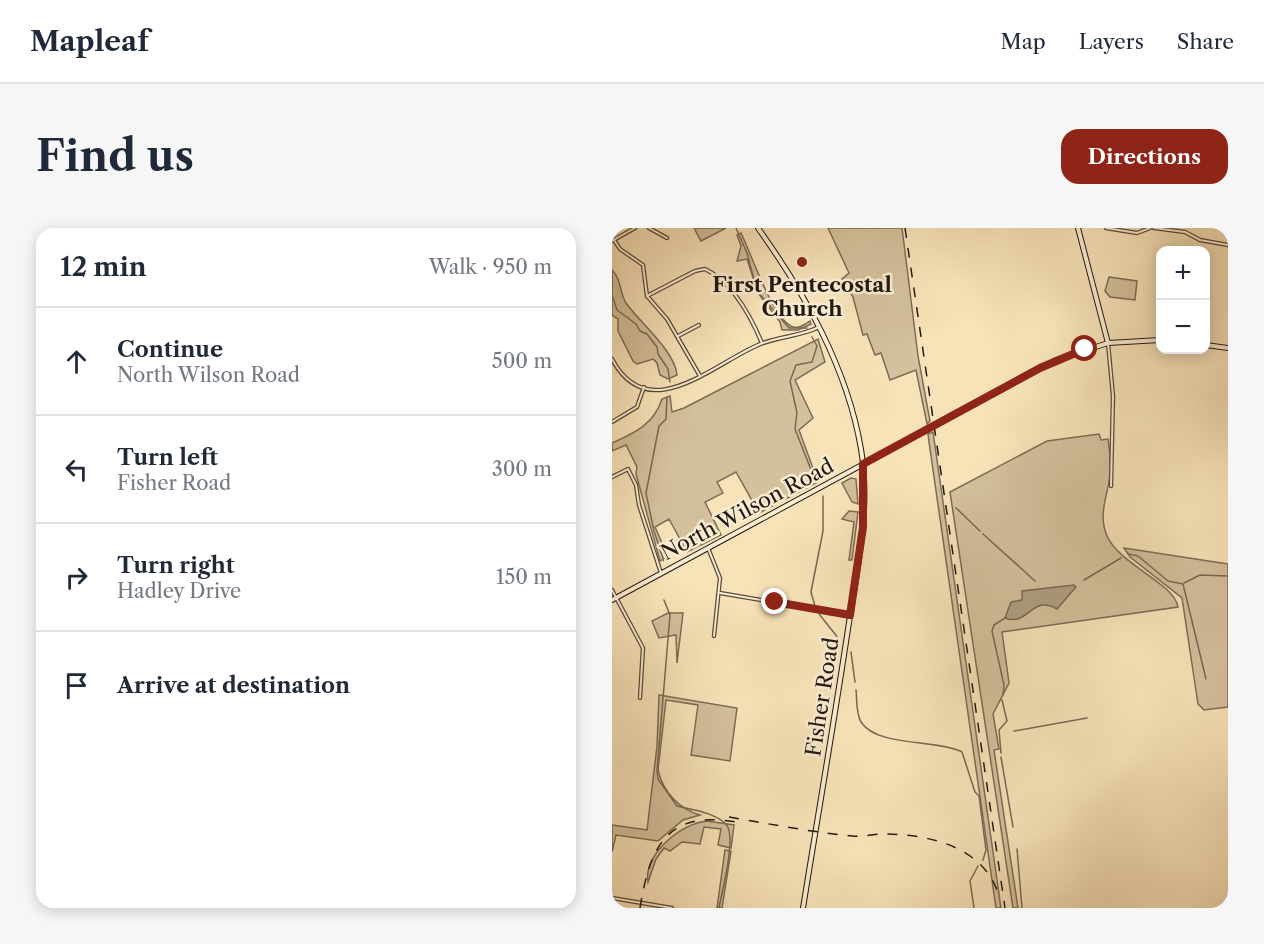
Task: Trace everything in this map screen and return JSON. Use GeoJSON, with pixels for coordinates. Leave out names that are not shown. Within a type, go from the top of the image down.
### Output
{"type":"FeatureCollection","features":[{"type":"Feature","properties":{"kind":"main road","name":"Fisher Road"},"geometry":{"type":"LineString","coordinates":[[758,228],[798,287],[819,327],[848,397],[863,464],[863,527],[803,908]]}},
{"type":"Feature","properties":{"kind":"main road"},"geometry":{"type":"LineString","coordinates":[[1078,228],[1108,343]]}},
{"type":"Feature","properties":{"kind":"main road","name":"North Wilson Road"},"geometry":{"type":"LineString","coordinates":[[614,599],[1056,360],[1108,343],[1156,340]]}},
{"type":"Feature","properties":{"kind":"main road"},"geometry":{"type":"LineString","coordinates":[[1210,346],[1228,348]]}},
{"type":"Feature","properties":{"kind":"street"},"geometry":{"type":"LineString","coordinates":[[635,228],[613,240],[620,249],[644,265],[647,296],[678,336],[700,376]]}},
{"type":"Feature","properties":{"kind":"street"},"geometry":{"type":"LineString","coordinates":[[649,228],[667,238]]}},
{"type":"Feature","properties":{"kind":"street"},"geometry":{"type":"LineString","coordinates":[[1106,228],[1137,233],[1150,228]]}},
{"type":"Feature","properties":{"kind":"street"},"geometry":{"type":"LineString","coordinates":[[1154,228],[1185,232],[1200,240],[1228,245]]}},
{"type":"Feature","properties":{"kind":"street"},"geometry":{"type":"LineString","coordinates":[[647,296],[695,271],[705,269],[729,288],[754,326],[762,343]]}},
{"type":"Feature","properties":{"kind":"street"},"geometry":{"type":"LineString","coordinates":[[678,336],[699,325]]}},
{"type":"Feature","properties":{"kind":"street"},"geometry":{"type":"LineString","coordinates":[[612,358],[622,375],[644,387],[668,391],[762,343],[802,335],[819,327]]}},
{"type":"Feature","properties":{"kind":"street"},"geometry":{"type":"LineString","coordinates":[[1108,343],[1113,396],[1111,486]]}},
{"type":"Feature","properties":{"kind":"street"},"geometry":{"type":"LineString","coordinates":[[612,422],[637,406],[644,387]]}},
{"type":"Feature","properties":{"kind":"street"},"geometry":{"type":"LineString","coordinates":[[612,477],[628,468],[636,485],[639,505],[661,573]]}},
{"type":"Feature","properties":{"kind":"street"},"geometry":{"type":"LineString","coordinates":[[708,548],[718,569],[720,593],[714,636]]}},
{"type":"Feature","properties":{"kind":"street"},"geometry":{"type":"LineString","coordinates":[[612,590],[614,599],[643,648],[640,698]]}},
{"type":"Feature","properties":{"kind":"street"},"geometry":{"type":"LineString","coordinates":[[720,593],[850,615]]}},
{"type":"Feature","properties":{"kind":"street"},"geometry":{"type":"LineString","coordinates":[[612,898],[672,908]]}},
{"type":"Feature","properties":{"kind":"shaded area"},"geometry":{"type":"Polygon","coordinates":[[[694,228],[726,228],[701,241],[694,228]]]}},
{"type":"Feature","properties":{"kind":"shaded area"},"geometry":{"type":"Polygon","coordinates":[[[828,228],[902,228],[918,356],[930,421],[927,424],[916,370],[890,380],[881,353],[875,355],[867,334],[863,335],[853,297],[842,279],[849,273],[828,228]]]}},
{"type":"Feature","properties":{"kind":"shaded area"},"geometry":{"type":"Polygon","coordinates":[[[741,233],[763,285],[785,322],[793,327],[800,327],[810,321],[811,324],[798,330],[782,330],[780,322],[758,293],[747,259],[737,261],[741,246],[737,235],[741,233]]]}},
{"type":"Feature","properties":{"kind":"shaded area"},"geometry":{"type":"Polygon","coordinates":[[[612,270],[626,303],[664,347],[675,366],[677,375],[668,379],[660,375],[657,363],[653,359],[637,364],[633,361],[618,331],[618,319],[612,315],[612,270]]]}},
{"type":"Feature","properties":{"kind":"shaded area"},"geometry":{"type":"Polygon","coordinates":[[[1109,277],[1137,281],[1135,300],[1110,297],[1105,291],[1109,277]]]}},
{"type":"Feature","properties":{"kind":"shaded area"},"geometry":{"type":"Polygon","coordinates":[[[818,339],[825,362],[795,380],[813,418],[799,430],[818,482],[759,513],[736,472],[717,482],[723,493],[705,502],[721,535],[687,552],[669,519],[655,527],[668,557],[660,561],[636,474],[637,467],[626,445],[612,451],[612,443],[643,427],[654,415],[662,399],[670,396],[672,412],[684,408],[818,339]]]}},
{"type":"Feature","properties":{"kind":"shaded area"},"geometry":{"type":"Polygon","coordinates":[[[933,432],[1001,908],[996,908],[929,442],[928,434],[933,432]]]}},
{"type":"Feature","properties":{"kind":"shaded area"},"geometry":{"type":"Polygon","coordinates":[[[1099,434],[1101,440],[1108,439],[1110,453],[1110,476],[1103,513],[1107,536],[1123,556],[1167,590],[1178,607],[1002,632],[1009,683],[993,714],[999,749],[994,750],[1018,908],[1013,908],[950,492],[1047,441],[1099,434]]]}},
{"type":"Feature","properties":{"kind":"shaded area"},"geometry":{"type":"Polygon","coordinates":[[[851,478],[856,479],[858,504],[852,502],[842,483],[851,478]]]}},
{"type":"Feature","properties":{"kind":"shaded area"},"geometry":{"type":"Polygon","coordinates":[[[849,511],[858,512],[852,560],[849,560],[854,522],[842,519],[849,511]]]}},
{"type":"Feature","properties":{"kind":"shaded area"},"geometry":{"type":"Polygon","coordinates":[[[1124,548],[1228,564],[1228,707],[1204,710],[1198,704],[1182,598],[1130,557],[1124,548]]]}},
{"type":"Feature","properties":{"kind":"shaded area"},"geometry":{"type":"Polygon","coordinates":[[[1074,585],[1076,587],[1057,609],[1041,605],[1020,618],[1013,620],[1005,618],[1011,602],[1022,600],[1022,591],[1074,585]]]}},
{"type":"Feature","properties":{"kind":"shaded area"},"geometry":{"type":"Polygon","coordinates":[[[668,613],[683,613],[677,663],[676,635],[659,638],[652,621],[668,613]]]}},
{"type":"Feature","properties":{"kind":"shaded area"},"geometry":{"type":"Polygon","coordinates":[[[659,695],[737,708],[730,761],[691,755],[698,705],[666,700],[658,770],[660,778],[668,792],[679,804],[700,815],[683,820],[658,841],[616,835],[612,852],[612,825],[647,830],[657,746],[659,695]]]}},
{"type":"Feature","properties":{"kind":"shaded area"},"geometry":{"type":"Polygon","coordinates":[[[707,821],[734,825],[731,848],[718,845],[721,829],[704,827],[700,844],[682,842],[670,851],[664,848],[656,859],[648,882],[648,871],[652,861],[666,842],[687,827],[707,821]]]}},
{"type":"Feature","properties":{"kind":"shaded area"},"geometry":{"type":"Polygon","coordinates":[[[725,850],[731,851],[722,908],[717,908],[725,850]]]}},
{"type":"Feature","properties":{"kind":"waterway"},"geometry":{"type":"LineString","coordinates":[[736,228],[747,253],[757,291],[789,328],[807,328]]}},
{"type":"Feature","properties":{"kind":"waterway"},"geometry":{"type":"LineString","coordinates":[[612,273],[612,287]]}},
{"type":"Feature","properties":{"kind":"waterway"},"geometry":{"type":"LineString","coordinates":[[612,295],[617,310],[636,324],[640,331],[647,334],[657,347],[658,354],[668,369],[670,382]]}},
{"type":"Feature","properties":{"kind":"waterway"},"geometry":{"type":"LineString","coordinates":[[812,337],[817,346],[812,362],[796,365],[790,381],[797,413],[795,429],[815,480]]}},
{"type":"Feature","properties":{"kind":"waterway"},"geometry":{"type":"LineString","coordinates":[[664,561],[654,531],[646,493],[659,426],[666,419],[667,397]]}},
{"type":"Feature","properties":{"kind":"waterway"},"geometry":{"type":"LineString","coordinates":[[815,606],[811,592],[823,531],[823,496]]}},
{"type":"Feature","properties":{"kind":"waterway"},"geometry":{"type":"LineString","coordinates":[[956,508],[980,531]]}},
{"type":"Feature","properties":{"kind":"waterway"},"geometry":{"type":"LineString","coordinates":[[983,534],[1035,581]]}},
{"type":"Feature","properties":{"kind":"waterway"},"geometry":{"type":"LineString","coordinates":[[1129,554],[1138,556],[1168,581],[1183,584],[1206,679]]}},
{"type":"Feature","properties":{"kind":"waterway"},"geometry":{"type":"LineString","coordinates":[[1084,580],[1121,558]]}},
{"type":"Feature","properties":{"kind":"waterway"},"geometry":{"type":"LineString","coordinates":[[1184,583],[1200,575],[1228,576]]}},
{"type":"Feature","properties":{"kind":"waterway"},"geometry":{"type":"LineString","coordinates":[[664,600],[670,615],[658,779],[677,806],[709,814],[721,820],[729,830],[729,851],[719,908]]}},
{"type":"Feature","properties":{"kind":"waterway"},"geometry":{"type":"LineString","coordinates":[[819,614],[839,639]]}},
{"type":"Feature","properties":{"kind":"waterway"},"geometry":{"type":"LineString","coordinates":[[1003,695],[1004,685],[992,631],[994,625],[1005,618]]}},
{"type":"Feature","properties":{"kind":"waterway"},"geometry":{"type":"LineString","coordinates":[[851,652],[855,682]]}},
{"type":"Feature","properties":{"kind":"waterway"},"geometry":{"type":"LineString","coordinates":[[856,690],[859,719],[869,730],[893,739],[937,745],[962,752],[975,792],[979,796],[986,850],[983,860]]}},
{"type":"Feature","properties":{"kind":"waterway"},"geometry":{"type":"LineString","coordinates":[[1001,753],[999,730],[1007,721],[1002,700]]}},
{"type":"Feature","properties":{"kind":"waterway"},"geometry":{"type":"LineString","coordinates":[[1014,731],[1087,718]]}},
{"type":"Feature","properties":{"kind":"waterway"},"geometry":{"type":"LineString","coordinates":[[1001,757],[1013,827]]}},
{"type":"Feature","properties":{"kind":"waterway"},"geometry":{"type":"LineString","coordinates":[[1017,849],[1022,908]]}},
{"type":"Feature","properties":{"kind":"waterway"},"geometry":{"type":"LineString","coordinates":[[974,908],[970,881],[978,866]]}},
{"type":"Feature","properties":{"kind":"railway"},"geometry":{"type":"LineString","coordinates":[[905,228],[1005,908]]}},
{"type":"Feature","properties":{"kind":"railway"},"geometry":{"type":"LineString","coordinates":[[729,817],[837,834],[901,835],[936,841],[952,846],[980,864],[991,877],[998,893]]}},
{"type":"Feature","properties":{"kind":"railway"},"geometry":{"type":"LineString","coordinates":[[640,908],[650,867],[657,850],[666,837],[678,828],[693,822],[712,820],[736,822]]}},
{"type":"Feature","properties":{"kind":"place","name":"First Pentecostal Church"},"geometry":{"type":"Point","coordinates":[802,262]}},
{"type":"Feature","properties":{"kind":"route"},"geometry":{"type":"LineString","coordinates":[[775,602],[850,615],[863,527],[863,464],[1040,368],[1085,349]]}}]}
